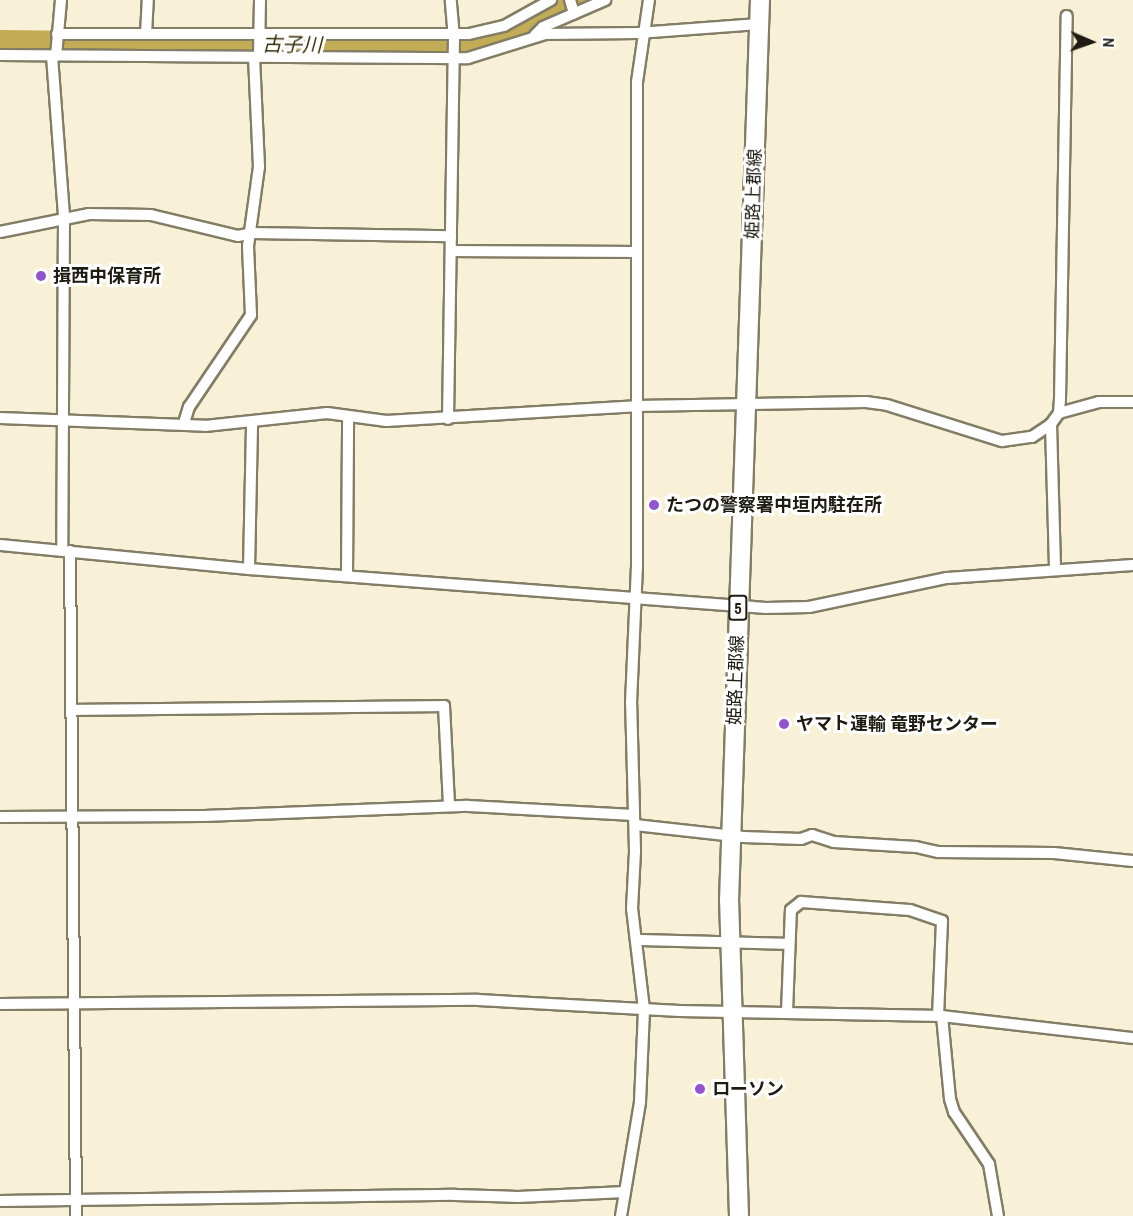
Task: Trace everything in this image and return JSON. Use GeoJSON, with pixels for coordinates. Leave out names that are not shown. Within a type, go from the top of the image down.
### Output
{"type":"FeatureCollection","features":[{"type":"Feature","properties":{"kind":"main road","name":"姫路上郡線"},"geometry":{"type":"LineString","coordinates":[[739,1216],[729,941],[730,836],[760,0]]}},
{"type":"Feature","properties":{"kind":"street"},"geometry":{"type":"LineString","coordinates":[[61,0],[55,55],[64,216],[66,551],[71,710],[76,1216]]}},
{"type":"Feature","properties":{"kind":"street"},"geometry":{"type":"LineString","coordinates":[[146,34],[148,0]]}},
{"type":"Feature","properties":{"kind":"street"},"geometry":{"type":"LineString","coordinates":[[184,423],[189,407],[251,315],[248,246],[252,233],[259,167],[257,55],[260,0]]}},
{"type":"Feature","properties":{"kind":"street"},"geometry":{"type":"LineString","coordinates":[[448,418],[454,56],[451,0]]}},
{"type":"Feature","properties":{"kind":"street"},"geometry":{"type":"LineString","coordinates":[[57,36],[146,34],[454,36],[504,26],[551,0]]}},
{"type":"Feature","properties":{"kind":"street"},"geometry":{"type":"LineString","coordinates":[[534,38],[535,32],[572,8],[605,0]]}},
{"type":"Feature","properties":{"kind":"street"},"geometry":{"type":"LineString","coordinates":[[621,1216],[640,1102],[644,1009],[632,909],[634,820],[632,634],[637,597],[638,82],[650,0]]}},
{"type":"Feature","properties":{"kind":"street"},"geometry":{"type":"LineString","coordinates":[[1059,414],[1067,16]]}},
{"type":"Feature","properties":{"kind":"street"},"geometry":{"type":"LineString","coordinates":[[0,55],[454,56],[485,54],[534,38],[560,33],[645,31],[759,24]]}},
{"type":"Feature","properties":{"kind":"street"},"geometry":{"type":"LineString","coordinates":[[0,232],[64,216],[151,215],[228,235],[252,233],[451,236]]}},
{"type":"Feature","properties":{"kind":"street"},"geometry":{"type":"LineString","coordinates":[[451,251],[636,252]]}},
{"type":"Feature","properties":{"kind":"street"},"geometry":{"type":"LineString","coordinates":[[0,418],[252,423],[311,414],[348,417],[448,418],[636,406],[747,403],[887,405],[1002,441],[1032,437],[1051,424],[1059,414],[1099,402],[1133,402]]}},
{"type":"Feature","properties":{"kind":"street"},"geometry":{"type":"LineString","coordinates":[[347,575],[348,417]]}},
{"type":"Feature","properties":{"kind":"street"},"geometry":{"type":"LineString","coordinates":[[249,569],[252,423]]}},
{"type":"Feature","properties":{"kind":"street"},"geometry":{"type":"LineString","coordinates":[[1051,424],[1055,570]]}},
{"type":"Feature","properties":{"kind":"street"},"geometry":{"type":"LineString","coordinates":[[0,545],[249,569],[738,605],[809,607],[947,578],[1133,565]]}},
{"type":"Feature","properties":{"kind":"street"},"geometry":{"type":"LineString","coordinates":[[71,710],[444,706],[449,806]]}},
{"type":"Feature","properties":{"kind":"street"},"geometry":{"type":"LineString","coordinates":[[0,817],[311,813],[449,806],[634,820],[730,836],[801,839],[812,835],[834,842],[916,846],[938,852],[1054,853],[1133,861]]}},
{"type":"Feature","properties":{"kind":"street"},"geometry":{"type":"LineString","coordinates":[[787,1012],[790,910],[801,902],[910,910],[942,921],[940,1016],[950,1099],[954,1112],[989,1164],[998,1216]]}},
{"type":"Feature","properties":{"kind":"street"},"geometry":{"type":"LineString","coordinates":[[636,940],[788,944]]}},
{"type":"Feature","properties":{"kind":"street"},"geometry":{"type":"LineString","coordinates":[[0,1004],[478,1000],[644,1009],[940,1016],[1133,1038]]}},
{"type":"Feature","properties":{"kind":"street"},"geometry":{"type":"LineString","coordinates":[[0,1201],[455,1195],[518,1197],[625,1192]]}},
{"type":"Feature","properties":{"kind":"waterway","name":"古子川"},"geometry":{"type":"LineString","coordinates":[[0,40],[461,46],[492,42],[574,0]]}},
{"type":"Feature","properties":{"kind":"place","name":"揖西中保育所"},"geometry":{"type":"Point","coordinates":[41,276]}},
{"type":"Feature","properties":{"kind":"place","name":"たつの警察署中垣内駐在所"},"geometry":{"type":"Point","coordinates":[654,505]}},
{"type":"Feature","properties":{"kind":"place","name":"ヤマト運輸 竜野センター"},"geometry":{"type":"Point","coordinates":[784,724]}},
{"type":"Feature","properties":{"kind":"place","name":"ローソン"},"geometry":{"type":"Point","coordinates":[700,1089]}}]}
